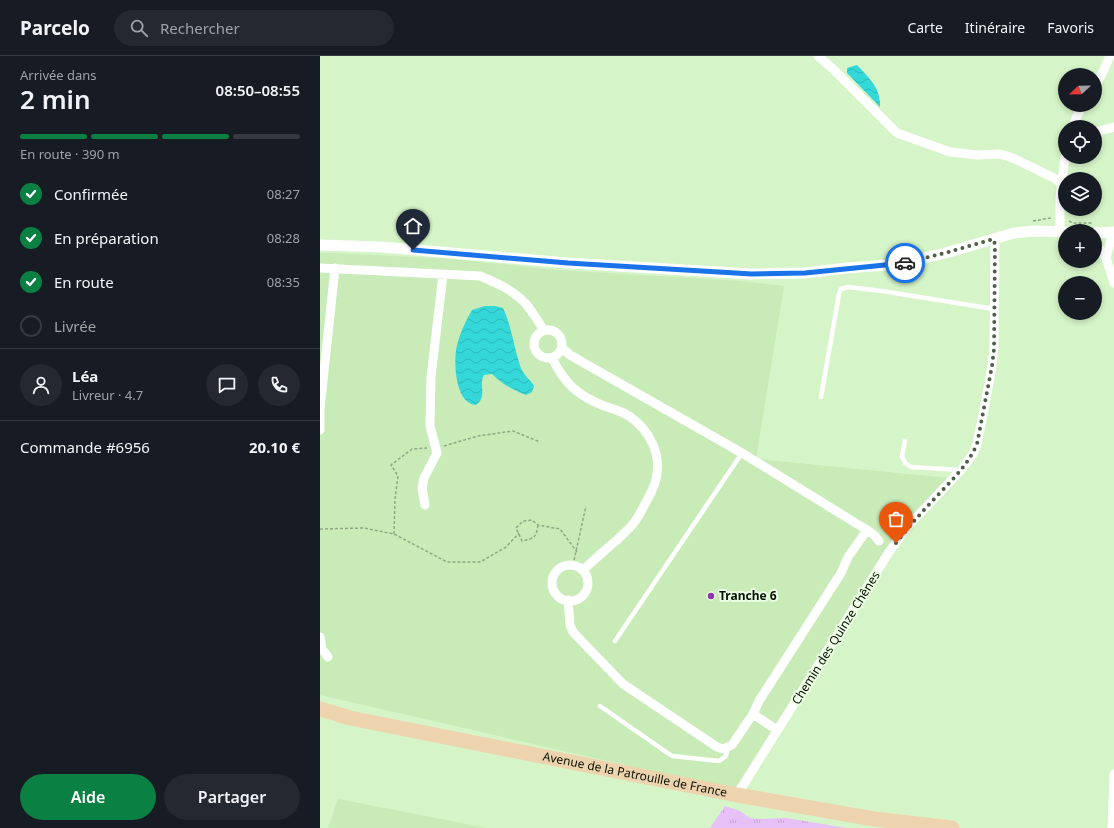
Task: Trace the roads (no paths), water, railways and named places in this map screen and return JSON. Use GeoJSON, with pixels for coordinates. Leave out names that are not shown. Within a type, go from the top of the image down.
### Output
{"type":"FeatureCollection","features":[{"type":"Feature","properties":{"kind":"main road","name":"Avenue de la Patrouille de France"},"geometry":{"type":"LineString","coordinates":[[320,709],[357,720],[737,795],[874,819],[952,828]]}},
{"type":"Feature","properties":{"kind":"street"},"geometry":{"type":"LineString","coordinates":[[818,56],[897,133],[950,152],[977,155],[999,154],[1007,156],[1058,180]]}},
{"type":"Feature","properties":{"kind":"street"},"geometry":{"type":"LineString","coordinates":[[1102,74],[1110,56]]}},
{"type":"Feature","properties":{"kind":"street"},"geometry":{"type":"LineString","coordinates":[[1102,130],[1114,127]]}},
{"type":"Feature","properties":{"kind":"street"},"geometry":{"type":"LineString","coordinates":[[1102,230],[1114,232],[1106,258]]}},
{"type":"Feature","properties":{"kind":"street"},"geometry":{"type":"LineString","coordinates":[[320,245],[382,247],[568,263],[752,274],[805,273],[900,264],[1014,233],[1029,231],[1058,232]]}},
{"type":"Feature","properties":{"kind":"street","name":"Chemin des Quinze Chênes"},"geometry":{"type":"LineString","coordinates":[[737,795],[889,552],[910,524],[961,470],[973,454],[977,444],[994,349],[995,244],[993,239]]}},
{"type":"Feature","properties":{"kind":"street"},"geometry":{"type":"LineString","coordinates":[[1102,252],[1106,258],[1114,283]]}},
{"type":"Feature","properties":{"kind":"street"},"geometry":{"type":"LineString","coordinates":[[320,268],[480,276],[515,293],[526,304],[544,330]]}},
{"type":"Feature","properties":{"kind":"street"},"geometry":{"type":"LineString","coordinates":[[320,430],[324,339],[335,268]]}},
{"type":"Feature","properties":{"kind":"street"},"geometry":{"type":"LineString","coordinates":[[425,505],[422,488],[424,478],[428,467],[437,453],[430,426],[431,377],[443,274]]}},
{"type":"Feature","properties":{"kind":"street"},"geometry":{"type":"LineString","coordinates":[[544,330],[552,330],[556,332],[562,340],[562,348],[556,356],[552,358],[544,358],[535,350],[534,338],[544,330]]}},
{"type":"Feature","properties":{"kind":"street"},"geometry":{"type":"LineString","coordinates":[[562,348],[570,355],[742,453],[867,530],[879,541]]}},
{"type":"Feature","properties":{"kind":"street"},"geometry":{"type":"LineString","coordinates":[[552,358],[571,387],[585,397],[606,407],[623,412],[646,432],[652,441],[658,465],[656,480],[633,525],[583,570]]}},
{"type":"Feature","properties":{"kind":"street"},"geometry":{"type":"LineString","coordinates":[[568,600],[570,626],[573,632],[623,684],[717,747],[723,749],[732,745],[753,714],[759,701],[841,573],[848,557],[867,530]]}},
{"type":"Feature","properties":{"kind":"street"},"geometry":{"type":"LineString","coordinates":[[573,565],[583,570],[588,578],[588,583],[586,591],[581,597],[575,600],[568,600],[559,596],[555,591],[553,581],[559,569],[573,565]]}},
{"type":"Feature","properties":{"kind":"street"},"geometry":{"type":"LineString","coordinates":[[320,637],[322,649],[328,657]]}},
{"type":"Feature","properties":{"kind":"street"},"geometry":{"type":"LineString","coordinates":[[753,714],[778,730]]}},
{"type":"Feature","properties":{"kind":"street"},"geometry":{"type":"LineString","coordinates":[[1112,828],[1114,774]]}},
{"type":"Feature","properties":{"kind":"lane"},"geometry":{"type":"LineString","coordinates":[[821,397],[841,289],[848,287],[868,289],[994,309]]}},
{"type":"Feature","properties":{"kind":"lane"},"geometry":{"type":"LineString","coordinates":[[905,441],[902,456],[905,463],[911,467],[961,470]]}},
{"type":"Feature","properties":{"kind":"lane"},"geometry":{"type":"LineString","coordinates":[[615,641],[742,453]]}},
{"type":"Feature","properties":{"kind":"lane"},"geometry":{"type":"LineString","coordinates":[[600,706],[672,756],[719,761],[726,756],[728,746]]}},
{"type":"Feature","properties":{"kind":"water"},"geometry":{"type":"Polygon","coordinates":[[[857,65],[870,79],[879,94],[880,107],[847,73],[847,68],[857,65]]]}},
{"type":"Feature","properties":{"kind":"water"},"geometry":{"type":"Polygon","coordinates":[[[485,306],[503,308],[509,323],[521,368],[534,386],[532,392],[526,395],[516,391],[492,374],[484,375],[482,379],[482,394],[480,402],[476,405],[469,403],[460,390],[457,381],[455,361],[457,345],[461,332],[472,310],[485,306]]]}},
{"type":"Feature","properties":{"kind":"place","name":"Tranche 6"},"geometry":{"type":"Point","coordinates":[711,596]}}]}
